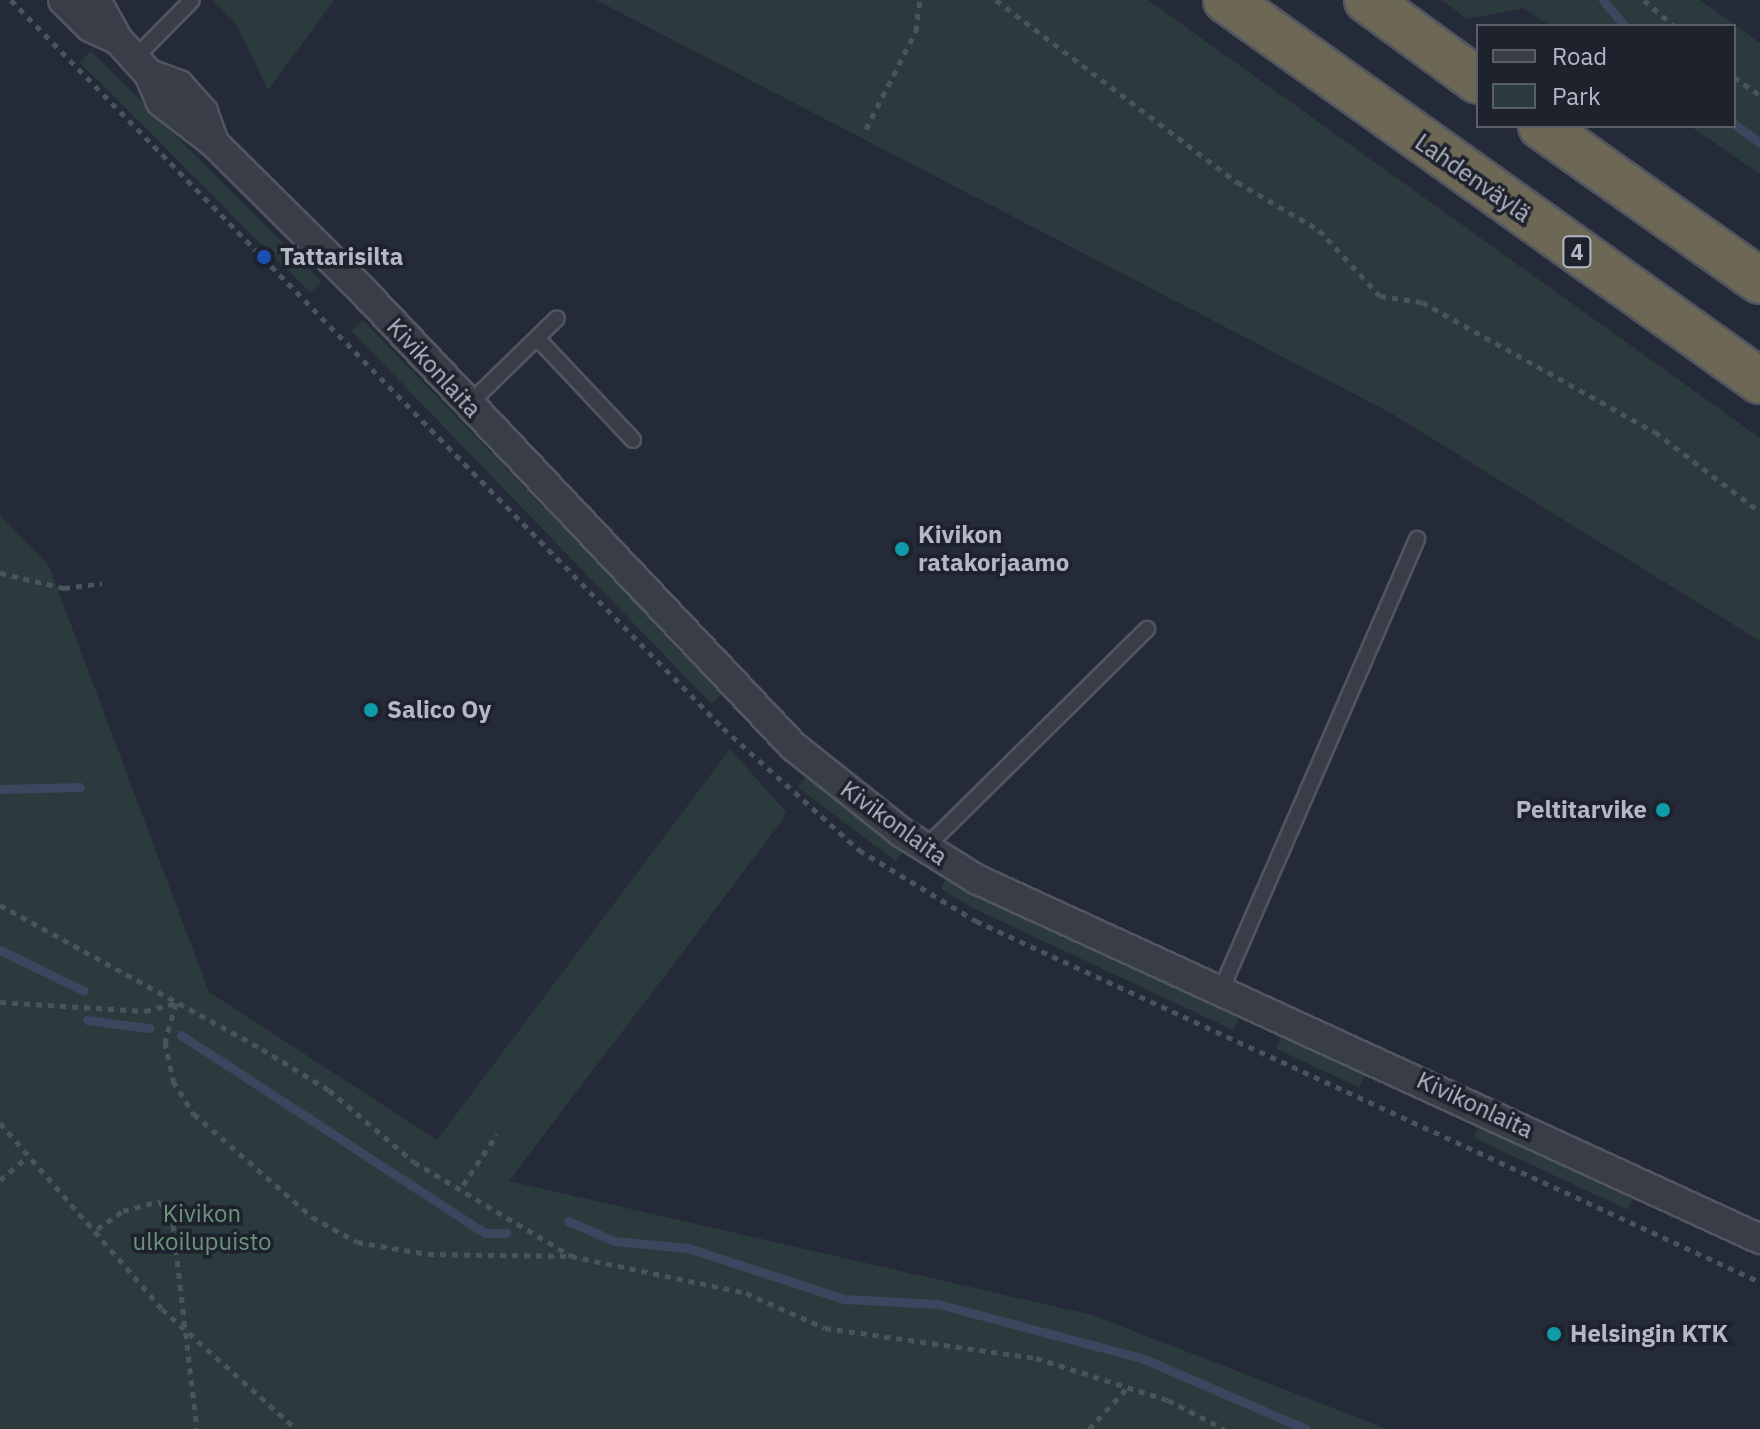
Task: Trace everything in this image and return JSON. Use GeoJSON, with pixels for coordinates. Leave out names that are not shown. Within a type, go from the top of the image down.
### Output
{"type":"FeatureCollection","features":[{"type":"Feature","properties":{"kind":"highway","name":"Lahdenväylä"},"geometry":{"type":"LineString","coordinates":[[1226,0],[1760,381]]}},
{"type":"Feature","properties":{"kind":"highway"},"geometry":{"type":"LineString","coordinates":[[1367,0],[1476,80]]}},
{"type":"Feature","properties":{"kind":"highway"},"geometry":{"type":"LineString","coordinates":[[1544,128],[1760,281]]}},
{"type":"Feature","properties":{"kind":"street"},"geometry":{"type":"LineString","coordinates":[[63,0],[90,27],[134,57]]}},
{"type":"Feature","properties":{"kind":"street","name":"Kivikonlaita"},"geometry":{"type":"LineString","coordinates":[[96,0],[161,102],[214,143],[793,746],[925,848],[1221,990],[1760,1239]]}},
{"type":"Feature","properties":{"kind":"lane"},"geometry":{"type":"LineString","coordinates":[[134,57],[192,0]]}},
{"type":"Feature","properties":{"kind":"lane"},"geometry":{"type":"LineString","coordinates":[[468,405],[557,318]]}},
{"type":"Feature","properties":{"kind":"lane"},"geometry":{"type":"LineString","coordinates":[[537,338],[633,440]]}},
{"type":"Feature","properties":{"kind":"lane"},"geometry":{"type":"LineString","coordinates":[[1221,990],[1417,539]]}},
{"type":"Feature","properties":{"kind":"lane"},"geometry":{"type":"LineString","coordinates":[[925,848],[1147,629]]}},
{"type":"Feature","properties":{"kind":"path"},"geometry":{"type":"LineString","coordinates":[[11,0],[723,728],[859,850],[976,921],[1760,1282]]}},
{"type":"Feature","properties":{"kind":"path"},"geometry":{"type":"LineString","coordinates":[[866,129],[916,31],[920,0]]}},
{"type":"Feature","properties":{"kind":"path"},"geometry":{"type":"LineString","coordinates":[[996,0],[1225,174],[1319,230],[1380,296],[1422,302],[1655,432],[1760,512]]}},
{"type":"Feature","properties":{"kind":"path"},"geometry":{"type":"LineString","coordinates":[[1644,0],[1672,24]]}},
{"type":"Feature","properties":{"kind":"path"},"geometry":{"type":"LineString","coordinates":[[1736,78],[1760,95]]}},
{"type":"Feature","properties":{"kind":"path"},"geometry":{"type":"LineString","coordinates":[[0,573],[64,588],[102,583]]}},
{"type":"Feature","properties":{"kind":"path"},"geometry":{"type":"LineString","coordinates":[[0,905],[329,1090],[414,1162],[463,1185],[571,1256]]}},
{"type":"Feature","properties":{"kind":"path"},"geometry":{"type":"LineString","coordinates":[[0,1002],[145,1011],[176,1003]]}},
{"type":"Feature","properties":{"kind":"path"},"geometry":{"type":"LineString","coordinates":[[176,1003],[165,1042],[173,1081],[194,1114],[312,1217],[357,1242],[428,1254],[571,1256],[746,1293],[825,1328],[879,1340],[978,1346],[1129,1386],[1224,1429]]}},
{"type":"Feature","properties":{"kind":"path"},"geometry":{"type":"LineString","coordinates":[[0,1123],[27,1157],[97,1229],[185,1331],[296,1429]]}},
{"type":"Feature","properties":{"kind":"path"},"geometry":{"type":"LineString","coordinates":[[463,1185],[497,1134]]}},
{"type":"Feature","properties":{"kind":"path"},"geometry":{"type":"LineString","coordinates":[[0,1180],[27,1157]]}},
{"type":"Feature","properties":{"kind":"path"},"geometry":{"type":"LineString","coordinates":[[97,1229],[160,1201],[173,1225],[197,1429]]}},
{"type":"Feature","properties":{"kind":"path"},"geometry":{"type":"LineString","coordinates":[[1089,1429],[1129,1386]]}},
{"type":"Feature","properties":{"kind":"green space"},"geometry":{"type":"Polygon","coordinates":[[[212,0],[334,0],[268,90],[235,22],[212,0]]]}},
{"type":"Feature","properties":{"kind":"green space"},"geometry":{"type":"Polygon","coordinates":[[[596,0],[1148,0],[1760,438],[1760,641],[1389,412],[596,0]]]}},
{"type":"Feature","properties":{"kind":"green space"},"geometry":{"type":"Polygon","coordinates":[[[1442,0],[1700,0],[1733,24],[1547,24],[1524,8],[1467,19],[1442,0]]]}},
{"type":"Feature","properties":{"kind":"green space"},"geometry":{"type":"Polygon","coordinates":[[[1736,26],[1760,43],[1760,174],[1693,128],[1736,128],[1736,26]]]}},
{"type":"Feature","properties":{"kind":"green space"},"geometry":{"type":"Polygon","coordinates":[[[91,51],[322,282],[310,293],[80,62],[91,51]]]}},
{"type":"Feature","properties":{"kind":"green space"},"geometry":{"type":"Polygon","coordinates":[[[363,320],[723,693],[711,704],[351,331],[363,320]]]}},
{"type":"Feature","properties":{"kind":"green space","name":"Kivikon ulkoilupuisto"},"geometry":{"type":"Polygon","coordinates":[[[0,515],[48,564],[209,992],[437,1140],[730,749],[786,812],[782,821],[509,1181],[1092,1315],[1387,1429],[0,1429],[0,515]]]}},
{"type":"Feature","properties":{"kind":"green space"},"geometry":{"type":"Polygon","coordinates":[[[806,776],[904,850],[896,861],[798,787],[806,776]]]}},
{"type":"Feature","properties":{"kind":"green space"},"geometry":{"type":"Polygon","coordinates":[[[947,878],[1240,1016],[1233,1030],[975,909],[941,889],[947,878]]]}},
{"type":"Feature","properties":{"kind":"green space"},"geometry":{"type":"Polygon","coordinates":[[[1282,1035],[1365,1074],[1359,1087],[1276,1049],[1282,1035]]]}},
{"type":"Feature","properties":{"kind":"green space"},"geometry":{"type":"Polygon","coordinates":[[[1479,1126],[1633,1198],[1628,1210],[1474,1138],[1479,1126]]]}},
{"type":"Feature","properties":{"kind":"waterway"},"geometry":{"type":"LineString","coordinates":[[1603,0],[1623,24]]}},
{"type":"Feature","properties":{"kind":"waterway"},"geometry":{"type":"LineString","coordinates":[[1736,125],[1760,143]]}},
{"type":"Feature","properties":{"kind":"waterway"},"geometry":{"type":"LineString","coordinates":[[0,789],[80,787]]}},
{"type":"Feature","properties":{"kind":"waterway"},"geometry":{"type":"LineString","coordinates":[[0,950],[84,991]]}},
{"type":"Feature","properties":{"kind":"waterway"},"geometry":{"type":"LineString","coordinates":[[87,1020],[149,1028]]}},
{"type":"Feature","properties":{"kind":"waterway"},"geometry":{"type":"LineString","coordinates":[[181,1035],[485,1233],[506,1233]]}},
{"type":"Feature","properties":{"kind":"waterway"},"geometry":{"type":"LineString","coordinates":[[568,1221],[614,1241],[688,1248],[844,1299],[938,1304],[1144,1359],[1306,1429]]}},
{"type":"Feature","properties":{"kind":"place","name":"Tattarisilta"},"geometry":{"type":"Point","coordinates":[264,257]}},
{"type":"Feature","properties":{"kind":"place","name":"Kivikon ratakorjaamo"},"geometry":{"type":"Point","coordinates":[902,549]}},
{"type":"Feature","properties":{"kind":"place","name":"Salico Oy"},"geometry":{"type":"Point","coordinates":[371,710]}},
{"type":"Feature","properties":{"kind":"place","name":"Peltitarvike"},"geometry":{"type":"Point","coordinates":[1663,810]}},
{"type":"Feature","properties":{"kind":"place","name":"Helsingin KTK"},"geometry":{"type":"Point","coordinates":[1554,1334]}}]}
